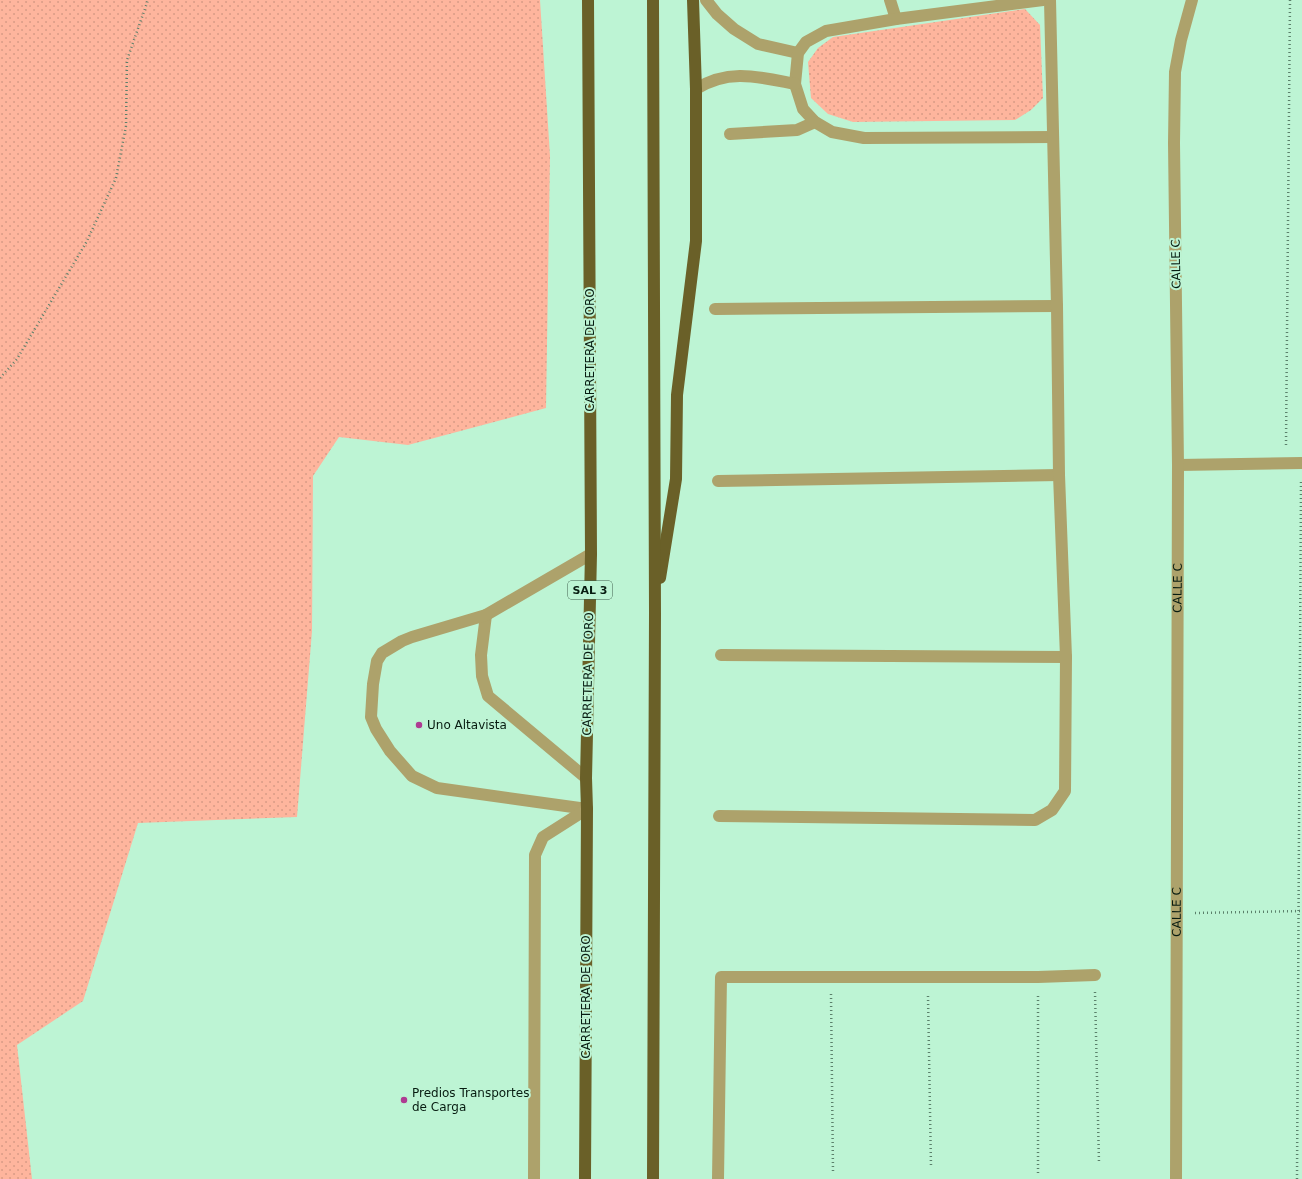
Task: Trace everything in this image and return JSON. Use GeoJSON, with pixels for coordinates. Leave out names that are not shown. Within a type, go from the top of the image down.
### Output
{"type":"FeatureCollection","features":[{"type":"Feature","properties":{"kind":"highway","name":"CARRETERA DE ORO"},"geometry":{"type":"LineString","coordinates":[[585,1179],[586,778],[591,554],[588,0]]}},
{"type":"Feature","properties":{"kind":"highway"},"geometry":{"type":"LineString","coordinates":[[653,0],[655,613],[653,1179]]}},
{"type":"Feature","properties":{"kind":"highway"},"geometry":{"type":"LineString","coordinates":[[655,613],[676,479],[677,395],[696,241],[696,89],[693,0]]}},
{"type":"Feature","properties":{"kind":"street"},"geometry":{"type":"LineString","coordinates":[[706,0],[717,14],[734,29],[758,44],[798,53]]}},
{"type":"Feature","properties":{"kind":"street"},"geometry":{"type":"LineString","coordinates":[[890,0],[896,19]]}},
{"type":"Feature","properties":{"kind":"street"},"geometry":{"type":"LineString","coordinates":[[1043,0],[896,19],[826,31],[806,42],[798,53],[795,84],[803,109],[815,122],[832,132],[864,138],[1053,137]]}},
{"type":"Feature","properties":{"kind":"street"},"geometry":{"type":"LineString","coordinates":[[719,816],[1035,820],[1052,810],[1065,791],[1066,657],[1059,475],[1057,306],[1050,0]]}},
{"type":"Feature","properties":{"kind":"street","name":"CALLE C"},"geometry":{"type":"LineString","coordinates":[[1176,1179],[1178,465],[1174,144],[1175,72],[1181,40],[1192,0]]}},
{"type":"Feature","properties":{"kind":"street"},"geometry":{"type":"LineString","coordinates":[[696,89],[707,82],[730,77],[752,76],[795,84]]}},
{"type":"Feature","properties":{"kind":"street"},"geometry":{"type":"LineString","coordinates":[[730,134],[797,130],[815,122]]}},
{"type":"Feature","properties":{"kind":"street"},"geometry":{"type":"LineString","coordinates":[[715,309],[1057,306]]}},
{"type":"Feature","properties":{"kind":"street"},"geometry":{"type":"LineString","coordinates":[[1178,465],[1302,463]]}},
{"type":"Feature","properties":{"kind":"street"},"geometry":{"type":"LineString","coordinates":[[718,481],[1059,475]]}},
{"type":"Feature","properties":{"kind":"street"},"geometry":{"type":"LineString","coordinates":[[587,809],[438,788],[412,776],[390,751],[376,730],[371,718],[373,684],[377,661],[382,653],[412,637],[486,615],[591,554]]}},
{"type":"Feature","properties":{"kind":"street"},"geometry":{"type":"LineString","coordinates":[[486,615],[481,655],[482,676],[488,696],[586,778]]}},
{"type":"Feature","properties":{"kind":"street"},"geometry":{"type":"LineString","coordinates":[[721,655],[1066,657]]}},
{"type":"Feature","properties":{"kind":"street"},"geometry":{"type":"LineString","coordinates":[[534,1179],[535,855],[543,837],[587,809]]}},
{"type":"Feature","properties":{"kind":"street"},"geometry":{"type":"LineString","coordinates":[[718,1179],[721,977],[1095,976]]}},
{"type":"Feature","properties":{"kind":"path"},"geometry":{"type":"LineString","coordinates":[[0,378],[17,359],[83,248],[116,178],[126,126],[127,60],[148,0]]}},
{"type":"Feature","properties":{"kind":"path"},"geometry":{"type":"LineString","coordinates":[[1285,463],[1290,0]]}},
{"type":"Feature","properties":{"kind":"path"},"geometry":{"type":"LineString","coordinates":[[1297,1179],[1302,463]]}},
{"type":"Feature","properties":{"kind":"path"},"geometry":{"type":"LineString","coordinates":[[1177,913],[1300,911]]}},
{"type":"Feature","properties":{"kind":"path"},"geometry":{"type":"LineString","coordinates":[[1095,976],[1099,1164]]}},
{"type":"Feature","properties":{"kind":"path"},"geometry":{"type":"LineString","coordinates":[[831,977],[833,1172]]}},
{"type":"Feature","properties":{"kind":"path"},"geometry":{"type":"LineString","coordinates":[[928,977],[931,1167]]}},
{"type":"Feature","properties":{"kind":"path"},"geometry":{"type":"LineString","coordinates":[[1038,977],[1038,1173]]}},
{"type":"Feature","properties":{"kind":"shaded area"},"geometry":{"type":"Polygon","coordinates":[[[0,0],[540,0],[550,156],[546,408],[408,445],[339,437],[313,476],[312,631],[297,817],[138,823],[83,1001],[17,1045],[32,1179],[0,1179],[0,0]]]}},
{"type":"Feature","properties":{"kind":"shaded area"},"geometry":{"type":"Polygon","coordinates":[[[1025,9],[1040,25],[1043,98],[1031,110],[1015,120],[853,122],[828,114],[811,98],[808,62],[818,48],[833,37],[1025,9]]]}},
{"type":"Feature","properties":{"kind":"place","name":"Uno Altavista"},"geometry":{"type":"Point","coordinates":[419,725]}},
{"type":"Feature","properties":{"kind":"place","name":"Predios Transportes de Carga"},"geometry":{"type":"Point","coordinates":[404,1100]}}]}
